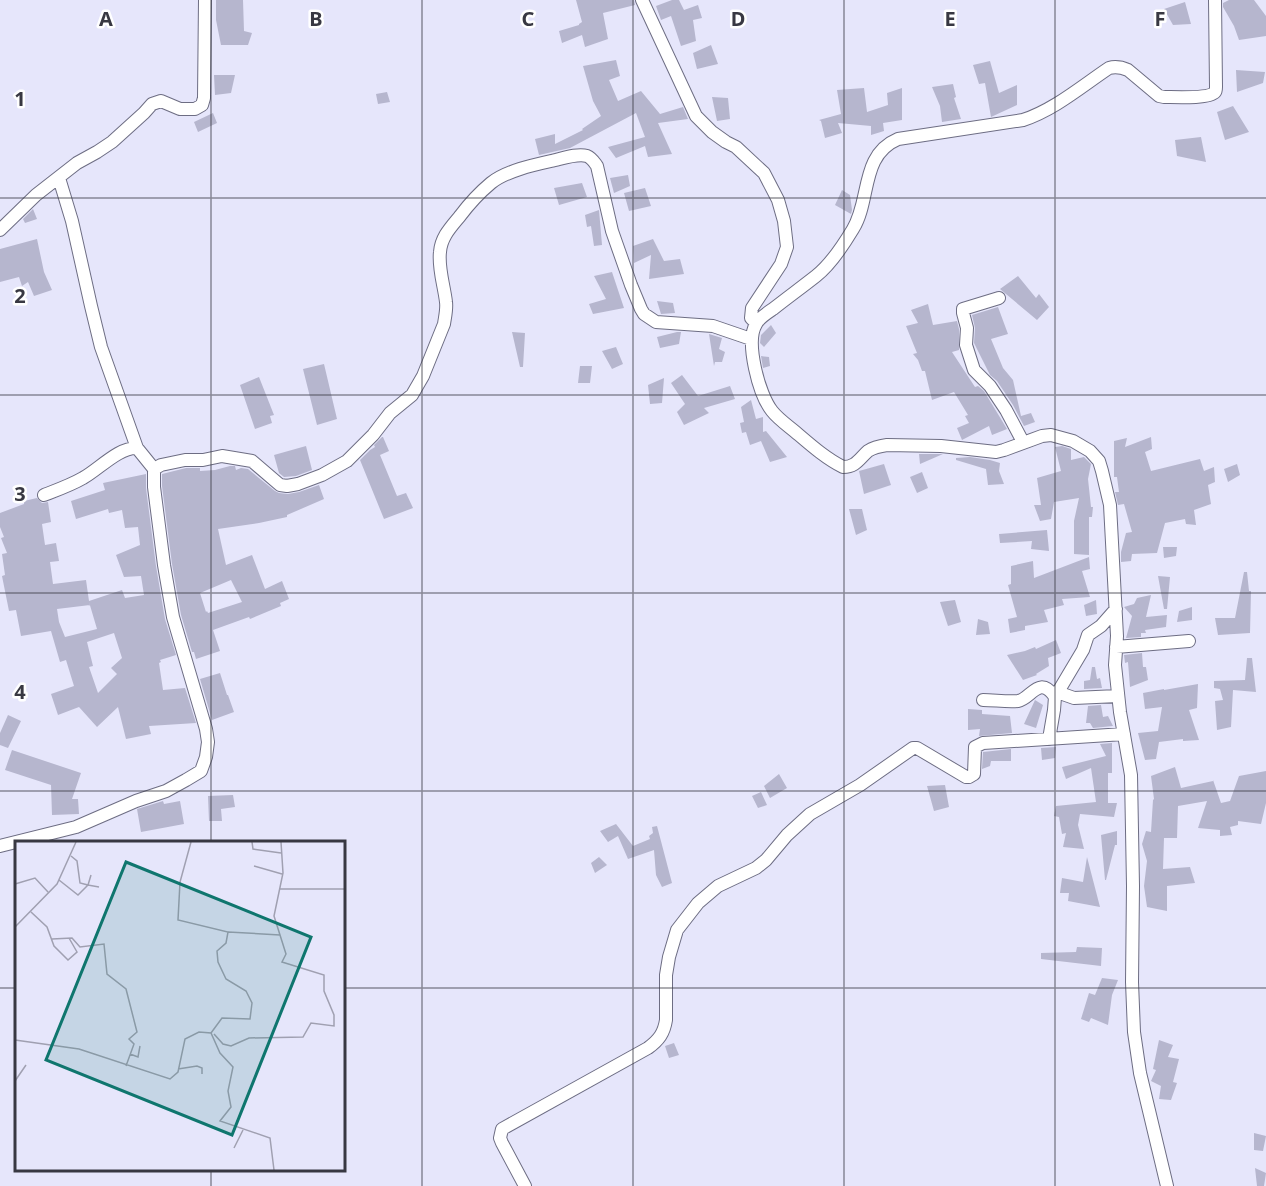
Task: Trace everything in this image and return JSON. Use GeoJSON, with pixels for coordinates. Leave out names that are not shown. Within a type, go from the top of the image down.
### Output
{"type":"FeatureCollection","features":[{"type":"Feature","properties":{"kind":"street"},"geometry":{"type":"LineString","coordinates":[[0,230],[36,195],[77,163],[112,142],[155,102],[161,101],[185,110],[195,110],[202,105],[205,0]]}},
{"type":"Feature","properties":{"kind":"street"},"geometry":{"type":"LineString","coordinates":[[642,0],[696,116],[712,132],[736,147],[764,173],[778,200],[784,221],[786,247],[781,264],[752,308],[751,318],[756,323]]}},
{"type":"Feature","properties":{"kind":"street"},"geometry":{"type":"LineString","coordinates":[[1167,1186],[1140,1073],[1134,1032],[1131,775],[1115,665],[1117,636],[1110,505],[1099,461],[1090,451],[1072,441],[1051,435],[1023,442],[1004,450],[990,452],[941,446],[887,445],[868,451],[854,465],[843,467],[823,455],[771,410],[755,369],[751,339],[756,323],[819,274],[840,248],[857,220],[874,162],[878,154],[889,143],[898,139],[1023,120],[1048,109],[1113,67],[1128,70],[1159,96],[1209,95],[1215,92],[1216,87],[1215,0]]}},
{"type":"Feature","properties":{"kind":"street"},"geometry":{"type":"LineString","coordinates":[[154,469],[161,465],[185,460],[203,460],[222,456],[252,461],[280,485],[287,486],[322,475],[347,461],[373,435],[390,413],[412,395],[423,376],[444,324],[446,304],[440,252],[442,240],[448,230],[474,198],[493,182],[523,168],[573,156],[588,156],[597,166],[612,231],[644,314],[656,322],[713,326],[751,339]]}},
{"type":"Feature","properties":{"kind":"street"},"geometry":{"type":"LineString","coordinates":[[20,841],[76,827],[136,801],[166,791],[201,771],[208,742],[173,617],[155,498],[154,469],[137,448],[101,347],[72,221],[59,178]]}},
{"type":"Feature","properties":{"kind":"street"},"geometry":{"type":"LineString","coordinates":[[999,298],[963,309],[967,328],[966,345],[974,370],[990,386],[1023,442]]}},
{"type":"Feature","properties":{"kind":"street"},"geometry":{"type":"LineString","coordinates":[[44,495],[85,477],[129,449],[137,448]]}},
{"type":"Feature","properties":{"kind":"street"},"geometry":{"type":"LineString","coordinates":[[1049,739],[1056,694],[1083,650],[1088,635],[1101,626],[1116,609]]}},
{"type":"Feature","properties":{"kind":"street"},"geometry":{"type":"LineString","coordinates":[[1116,647],[1189,641]]}},
{"type":"Feature","properties":{"kind":"street"},"geometry":{"type":"LineString","coordinates":[[983,700],[1021,700],[1038,688],[1048,689],[1071,698],[1118,696]]}},
{"type":"Feature","properties":{"kind":"street"},"geometry":{"type":"LineString","coordinates":[[525,1186],[502,1143],[500,1133],[502,1129],[648,1048],[661,1036],[666,1020],[667,964],[674,937],[681,923],[709,892],[756,868],[803,820],[860,785],[913,748],[971,777],[974,774],[975,749],[978,744],[1124,734]]}},
{"type":"Feature","properties":{"kind":"street"},"geometry":{"type":"LineString","coordinates":[[0,846],[15,842]]}},
{"type":"Feature","properties":{"kind":"building"},"geometry":{"type":"Polygon","coordinates":[[[216,0],[243,0],[244,31],[252,33],[248,45],[221,45],[216,20],[216,0]]]}},
{"type":"Feature","properties":{"kind":"building"},"geometry":{"type":"Polygon","coordinates":[[[576,0],[634,0],[635,5],[603,13],[608,39],[585,47],[582,35],[562,43],[559,31],[582,22],[576,0]]]}},
{"type":"Feature","properties":{"kind":"building"},"geometry":{"type":"Polygon","coordinates":[[[679,0],[684,10],[698,5],[702,18],[693,20],[696,41],[681,46],[671,16],[661,20],[656,6],[679,0]]]}},
{"type":"Feature","properties":{"kind":"building"},"geometry":{"type":"Polygon","coordinates":[[[1229,0],[1254,0],[1266,16],[1266,36],[1239,40],[1223,7],[1223,3],[1229,0]]]}},
{"type":"Feature","properties":{"kind":"building"},"geometry":{"type":"Polygon","coordinates":[[[1185,2],[1191,24],[1173,25],[1164,9],[1185,2]]]}},
{"type":"Feature","properties":{"kind":"building"},"geometry":{"type":"Polygon","coordinates":[[[711,45],[718,64],[697,69],[693,53],[711,45]]]}},
{"type":"Feature","properties":{"kind":"building"},"geometry":{"type":"Polygon","coordinates":[[[616,60],[620,76],[609,80],[618,101],[641,91],[660,114],[683,107],[688,119],[658,123],[672,154],[648,157],[645,146],[616,158],[608,147],[645,137],[636,113],[570,148],[539,155],[535,139],[555,134],[555,144],[583,130],[601,116],[593,101],[583,66],[616,60]]]}},
{"type":"Feature","properties":{"kind":"building"},"geometry":{"type":"Polygon","coordinates":[[[990,61],[999,93],[1017,85],[1017,105],[991,117],[985,83],[979,84],[973,65],[990,61]]]}},
{"type":"Feature","properties":{"kind":"building"},"geometry":{"type":"Polygon","coordinates":[[[1236,70],[1265,72],[1263,83],[1237,92],[1236,70]]]}},
{"type":"Feature","properties":{"kind":"building"},"geometry":{"type":"Polygon","coordinates":[[[214,75],[235,75],[231,93],[215,95],[214,75]]]}},
{"type":"Feature","properties":{"kind":"building"},"geometry":{"type":"Polygon","coordinates":[[[953,84],[956,97],[954,98],[961,119],[942,122],[940,106],[932,87],[953,84]]]}},
{"type":"Feature","properties":{"kind":"building"},"geometry":{"type":"Polygon","coordinates":[[[864,88],[867,112],[888,105],[887,93],[902,88],[902,120],[883,123],[884,131],[871,135],[871,126],[838,123],[842,133],[825,138],[819,120],[841,114],[837,90],[864,88]]]}},
{"type":"Feature","properties":{"kind":"building"},"geometry":{"type":"Polygon","coordinates":[[[387,92],[390,102],[378,104],[376,94],[387,92]]]}},
{"type":"Feature","properties":{"kind":"building"},"geometry":{"type":"Polygon","coordinates":[[[712,97],[728,98],[730,119],[717,121],[712,97]]]}},
{"type":"Feature","properties":{"kind":"building"},"geometry":{"type":"Polygon","coordinates":[[[1233,106],[1249,132],[1225,140],[1217,112],[1233,106]]]}},
{"type":"Feature","properties":{"kind":"building"},"geometry":{"type":"Polygon","coordinates":[[[213,113],[217,123],[198,132],[194,122],[213,113]]]}},
{"type":"Feature","properties":{"kind":"building"},"geometry":{"type":"Polygon","coordinates":[[[1201,137],[1206,162],[1177,156],[1175,140],[1201,137]]]}},
{"type":"Feature","properties":{"kind":"building"},"geometry":{"type":"Polygon","coordinates":[[[628,175],[630,186],[614,193],[610,178],[628,175]]]}},
{"type":"Feature","properties":{"kind":"building"},"geometry":{"type":"Polygon","coordinates":[[[582,183],[587,197],[559,205],[554,188],[582,183]]]}},
{"type":"Feature","properties":{"kind":"building"},"geometry":{"type":"Polygon","coordinates":[[[645,188],[651,206],[629,211],[624,193],[645,188]]]}},
{"type":"Feature","properties":{"kind":"building"},"geometry":{"type":"Polygon","coordinates":[[[842,190],[850,195],[851,214],[835,205],[842,190]]]}},
{"type":"Feature","properties":{"kind":"building"},"geometry":{"type":"Polygon","coordinates":[[[33,209],[37,219],[25,223],[23,219],[33,209]]]}},
{"type":"Feature","properties":{"kind":"building"},"geometry":{"type":"Polygon","coordinates":[[[599,210],[602,245],[594,246],[591,226],[587,227],[585,215],[599,210]]]}},
{"type":"Feature","properties":{"kind":"building"},"geometry":{"type":"Polygon","coordinates":[[[37,239],[44,272],[52,290],[34,296],[28,282],[22,286],[19,277],[0,282],[0,249],[37,239]]]}},
{"type":"Feature","properties":{"kind":"building"},"geometry":{"type":"Polygon","coordinates":[[[653,239],[664,261],[680,259],[684,274],[649,279],[651,255],[634,263],[633,246],[653,239]]]}},
{"type":"Feature","properties":{"kind":"building"},"geometry":{"type":"Polygon","coordinates":[[[612,272],[624,308],[593,314],[589,304],[606,299],[594,276],[612,272]]]}},
{"type":"Feature","properties":{"kind":"building"},"geometry":{"type":"Polygon","coordinates":[[[1018,276],[1036,298],[1039,294],[1049,307],[1037,320],[1000,289],[1018,276]]]}},
{"type":"Feature","properties":{"kind":"building"},"geometry":{"type":"Polygon","coordinates":[[[657,301],[673,303],[675,313],[661,314],[657,301]]]}},
{"type":"Feature","properties":{"kind":"building"},"geometry":{"type":"Polygon","coordinates":[[[928,304],[933,325],[957,321],[959,350],[952,352],[975,387],[978,386],[984,391],[1007,429],[992,435],[989,426],[962,440],[957,428],[969,423],[965,416],[968,415],[954,392],[932,400],[925,371],[922,371],[913,354],[917,353],[906,326],[918,323],[911,310],[928,304]]]}},
{"type":"Feature","properties":{"kind":"building"},"geometry":{"type":"Polygon","coordinates":[[[998,307],[1008,334],[991,339],[1003,368],[1013,380],[1021,416],[1031,413],[1035,422],[1024,426],[997,381],[990,375],[974,343],[975,328],[972,315],[998,307]]]}},
{"type":"Feature","properties":{"kind":"building"},"geometry":{"type":"Polygon","coordinates":[[[771,325],[776,333],[764,347],[760,343],[761,335],[771,325]]]}},
{"type":"Feature","properties":{"kind":"building"},"geometry":{"type":"Polygon","coordinates":[[[512,332],[525,333],[523,367],[520,367],[512,332]]]}},
{"type":"Feature","properties":{"kind":"building"},"geometry":{"type":"Polygon","coordinates":[[[681,332],[679,344],[660,348],[657,337],[681,332]]]}},
{"type":"Feature","properties":{"kind":"building"},"geometry":{"type":"Polygon","coordinates":[[[709,334],[722,338],[719,349],[725,352],[722,362],[715,362],[714,366],[709,334]]]}},
{"type":"Feature","properties":{"kind":"building"},"geometry":{"type":"Polygon","coordinates":[[[616,347],[623,364],[612,369],[602,351],[616,347]]]}},
{"type":"Feature","properties":{"kind":"building"},"geometry":{"type":"Polygon","coordinates":[[[761,356],[769,357],[770,366],[763,368],[761,356]]]}},
{"type":"Feature","properties":{"kind":"building"},"geometry":{"type":"Polygon","coordinates":[[[324,364],[337,419],[317,425],[303,369],[324,364]]]}},
{"type":"Feature","properties":{"kind":"building"},"geometry":{"type":"Polygon","coordinates":[[[580,366],[592,366],[590,383],[578,383],[580,366]]]}},
{"type":"Feature","properties":{"kind":"building"},"geometry":{"type":"Polygon","coordinates":[[[682,375],[698,396],[730,386],[735,399],[704,408],[709,413],[684,425],[677,412],[685,404],[671,383],[682,375]]]}},
{"type":"Feature","properties":{"kind":"building"},"geometry":{"type":"Polygon","coordinates":[[[259,377],[274,415],[270,416],[272,423],[255,429],[240,385],[259,377]]]}},
{"type":"Feature","properties":{"kind":"building"},"geometry":{"type":"Polygon","coordinates":[[[664,378],[662,403],[650,404],[648,385],[664,378]]]}},
{"type":"Feature","properties":{"kind":"building"},"geometry":{"type":"Polygon","coordinates":[[[751,400],[756,419],[763,417],[763,432],[766,431],[787,457],[770,462],[761,441],[750,445],[746,432],[742,433],[740,423],[744,422],[741,407],[751,400]]]}},
{"type":"Feature","properties":{"kind":"building"},"geometry":{"type":"Polygon","coordinates":[[[382,437],[389,451],[380,455],[397,496],[406,493],[413,508],[384,519],[360,460],[375,447],[374,445],[382,437]]]}},
{"type":"Feature","properties":{"kind":"building"},"geometry":{"type":"Polygon","coordinates":[[[1151,437],[1152,449],[1145,452],[1151,471],[1200,459],[1204,471],[1214,467],[1215,482],[1208,485],[1211,504],[1194,510],[1196,525],[1186,524],[1185,519],[1165,523],[1157,553],[1132,554],[1131,561],[1121,562],[1126,533],[1132,532],[1124,504],[1118,505],[1115,492],[1119,492],[1117,477],[1114,477],[1114,441],[1127,438],[1125,447],[1151,437]]]}},
{"type":"Feature","properties":{"kind":"building"},"geometry":{"type":"Polygon","coordinates":[[[306,446],[312,470],[296,476],[284,477],[279,473],[274,455],[306,446]]]}},
{"type":"Feature","properties":{"kind":"building"},"geometry":{"type":"Polygon","coordinates":[[[1062,446],[1071,449],[1071,460],[1084,457],[1091,464],[1088,479],[1091,507],[1093,507],[1092,517],[1089,517],[1089,555],[1074,554],[1074,521],[1079,498],[1054,502],[1051,519],[1040,521],[1034,505],[1041,505],[1037,478],[1061,471],[1055,447],[1062,446]]]}},
{"type":"Feature","properties":{"kind":"building"},"geometry":{"type":"Polygon","coordinates":[[[919,454],[943,454],[920,464],[919,454]]]}},
{"type":"Feature","properties":{"kind":"building"},"geometry":{"type":"Polygon","coordinates":[[[970,457],[1000,463],[999,471],[1004,484],[988,485],[986,469],[956,460],[956,458],[970,457]]]}},
{"type":"Feature","properties":{"kind":"building"},"geometry":{"type":"Polygon","coordinates":[[[884,464],[891,485],[864,494],[859,471],[884,464]]]}},
{"type":"Feature","properties":{"kind":"building"},"geometry":{"type":"Polygon","coordinates":[[[1237,464],[1240,475],[1228,482],[1224,469],[1237,464]]]}},
{"type":"Feature","properties":{"kind":"building"},"geometry":{"type":"Polygon","coordinates":[[[230,466],[235,466],[236,470],[248,469],[279,493],[299,492],[319,485],[324,499],[287,517],[218,529],[226,565],[252,555],[265,589],[282,581],[289,599],[280,603],[281,606],[250,619],[249,617],[213,630],[220,651],[196,659],[181,615],[172,564],[162,474],[186,468],[200,468],[200,471],[230,466]],[[231,580],[200,593],[208,613],[242,602],[231,580]]]}},
{"type":"Feature","properties":{"kind":"building"},"geometry":{"type":"Polygon","coordinates":[[[922,472],[928,488],[917,493],[910,477],[922,472]]]}},
{"type":"Feature","properties":{"kind":"building"},"geometry":{"type":"Polygon","coordinates":[[[146,474],[156,566],[165,619],[176,655],[160,660],[163,690],[185,688],[196,723],[149,726],[151,734],[126,739],[118,707],[97,727],[79,707],[58,715],[51,694],[74,686],[66,660],[60,662],[51,631],[21,636],[16,610],[9,611],[2,576],[5,575],[2,554],[7,553],[1,538],[4,537],[0,527],[0,513],[24,504],[24,501],[37,498],[42,503],[48,502],[51,522],[42,524],[45,545],[56,543],[59,561],[50,562],[53,584],[86,580],[89,601],[122,590],[125,598],[144,595],[141,576],[124,577],[116,555],[140,545],[138,527],[125,528],[122,510],[109,513],[108,509],[76,519],[71,501],[105,490],[103,483],[146,474]],[[90,605],[57,609],[65,637],[97,629],[90,605]],[[114,633],[87,642],[93,666],[89,667],[98,693],[117,674],[111,668],[122,658],[114,633]]]}},
{"type":"Feature","properties":{"kind":"building"},"geometry":{"type":"Polygon","coordinates":[[[849,509],[862,509],[867,530],[856,535],[849,509]]]}},
{"type":"Feature","properties":{"kind":"building"},"geometry":{"type":"Polygon","coordinates":[[[1047,530],[1049,551],[1031,549],[1032,541],[1000,543],[999,534],[1047,530]]]}},
{"type":"Feature","properties":{"kind":"building"},"geometry":{"type":"Polygon","coordinates":[[[1163,547],[1177,547],[1176,556],[1164,558],[1163,547]]]}},
{"type":"Feature","properties":{"kind":"building"},"geometry":{"type":"Polygon","coordinates":[[[1089,557],[1090,569],[1082,571],[1090,597],[1062,599],[1064,605],[1044,610],[1048,622],[1025,626],[1025,630],[1010,633],[1008,619],[1017,617],[1008,585],[1011,584],[1011,566],[1033,561],[1034,578],[1089,557]]]}},
{"type":"Feature","properties":{"kind":"building"},"geometry":{"type":"Polygon","coordinates":[[[1244,572],[1247,572],[1249,591],[1251,591],[1250,633],[1218,635],[1215,618],[1235,618],[1244,572]]]}},
{"type":"Feature","properties":{"kind":"building"},"geometry":{"type":"Polygon","coordinates":[[[1158,576],[1170,577],[1167,609],[1164,609],[1158,576]]]}},
{"type":"Feature","properties":{"kind":"building"},"geometry":{"type":"Polygon","coordinates":[[[1151,595],[1146,617],[1167,615],[1166,627],[1145,630],[1146,633],[1141,633],[1141,637],[1126,638],[1132,616],[1124,607],[1134,604],[1137,598],[1151,595]]]}},
{"type":"Feature","properties":{"kind":"building"},"geometry":{"type":"Polygon","coordinates":[[[955,600],[961,622],[948,626],[940,602],[955,600]]]}},
{"type":"Feature","properties":{"kind":"building"},"geometry":{"type":"Polygon","coordinates":[[[1096,600],[1097,614],[1086,616],[1084,605],[1096,600]]]}},
{"type":"Feature","properties":{"kind":"building"},"geometry":{"type":"Polygon","coordinates":[[[1192,607],[1192,620],[1177,622],[1179,611],[1192,607]]]}},
{"type":"Feature","properties":{"kind":"building"},"geometry":{"type":"Polygon","coordinates":[[[978,619],[988,622],[990,634],[976,635],[978,619]]]}},
{"type":"Feature","properties":{"kind":"building"},"geometry":{"type":"Polygon","coordinates":[[[1056,640],[1061,653],[1048,658],[1049,666],[1037,675],[1023,680],[1007,655],[1035,647],[1036,649],[1056,640]]]}},
{"type":"Feature","properties":{"kind":"building"},"geometry":{"type":"Polygon","coordinates":[[[1142,653],[1143,667],[1146,667],[1148,680],[1130,687],[1128,662],[1125,663],[1124,655],[1142,653]]]}},
{"type":"Feature","properties":{"kind":"building"},"geometry":{"type":"Polygon","coordinates":[[[1247,658],[1252,658],[1256,692],[1233,690],[1231,727],[1217,730],[1215,701],[1223,700],[1220,689],[1214,688],[1214,681],[1245,680],[1247,658]]]}},
{"type":"Feature","properties":{"kind":"building"},"geometry":{"type":"Polygon","coordinates":[[[1092,667],[1095,667],[1097,679],[1100,678],[1102,688],[1084,689],[1084,681],[1090,680],[1092,667]]]}},
{"type":"Feature","properties":{"kind":"building"},"geometry":{"type":"Polygon","coordinates":[[[220,673],[234,712],[212,720],[200,679],[220,673]]]}},
{"type":"Feature","properties":{"kind":"building"},"geometry":{"type":"Polygon","coordinates":[[[1198,684],[1197,708],[1189,710],[1199,740],[1159,742],[1156,759],[1145,760],[1138,733],[1158,731],[1162,707],[1145,709],[1143,693],[1198,684]]]}},
{"type":"Feature","properties":{"kind":"building"},"geometry":{"type":"Polygon","coordinates":[[[1035,700],[1043,705],[1036,728],[1024,724],[1035,700]]]}},
{"type":"Feature","properties":{"kind":"building"},"geometry":{"type":"Polygon","coordinates":[[[1101,705],[1103,717],[1108,716],[1113,726],[1093,728],[1090,723],[1086,723],[1088,706],[1101,705]]]}},
{"type":"Feature","properties":{"kind":"building"},"geometry":{"type":"Polygon","coordinates":[[[968,709],[982,710],[982,714],[1010,716],[1012,733],[979,736],[980,729],[968,730],[968,709]]]}},
{"type":"Feature","properties":{"kind":"building"},"geometry":{"type":"Polygon","coordinates":[[[8,715],[21,721],[8,748],[0,745],[0,733],[8,715]]]}},
{"type":"Feature","properties":{"kind":"building"},"geometry":{"type":"Polygon","coordinates":[[[1112,743],[1112,773],[1108,773],[1108,803],[1117,803],[1114,817],[1080,814],[1078,825],[1084,849],[1063,847],[1066,833],[1062,834],[1059,817],[1054,816],[1056,806],[1096,802],[1091,768],[1066,779],[1062,767],[1106,756],[1100,744],[1112,743]]]}},
{"type":"Feature","properties":{"kind":"building"},"geometry":{"type":"Polygon","coordinates":[[[1056,747],[1055,758],[1042,760],[1041,748],[1056,747]]]}},
{"type":"Feature","properties":{"kind":"building"},"geometry":{"type":"Polygon","coordinates":[[[1011,749],[1011,761],[991,761],[990,766],[982,769],[983,752],[1011,749]]]}},
{"type":"Feature","properties":{"kind":"building"},"geometry":{"type":"Polygon","coordinates":[[[12,750],[81,773],[72,799],[78,799],[79,814],[52,815],[51,785],[5,770],[12,750]]]}},
{"type":"Feature","properties":{"kind":"building"},"geometry":{"type":"Polygon","coordinates":[[[1175,767],[1181,788],[1213,780],[1221,803],[1230,801],[1239,776],[1266,771],[1266,803],[1261,824],[1238,821],[1238,825],[1230,827],[1232,835],[1220,836],[1220,830],[1198,828],[1207,801],[1178,806],[1177,838],[1164,838],[1163,869],[1190,867],[1195,883],[1167,886],[1167,911],[1147,907],[1144,886],[1147,861],[1142,844],[1146,831],[1151,832],[1154,799],[1151,776],[1175,767]]]}},
{"type":"Feature","properties":{"kind":"building"},"geometry":{"type":"Polygon","coordinates":[[[779,774],[787,788],[770,798],[764,786],[779,774]]]}},
{"type":"Feature","properties":{"kind":"building"},"geometry":{"type":"Polygon","coordinates":[[[945,785],[949,807],[934,811],[927,786],[945,785]]]}},
{"type":"Feature","properties":{"kind":"building"},"geometry":{"type":"Polygon","coordinates":[[[761,792],[767,805],[758,808],[752,796],[761,792]]]}},
{"type":"Feature","properties":{"kind":"building"},"geometry":{"type":"Polygon","coordinates":[[[233,795],[235,807],[221,809],[222,821],[209,821],[208,796],[233,795]]]}},
{"type":"Feature","properties":{"kind":"building"},"geometry":{"type":"Polygon","coordinates":[[[163,801],[164,804],[180,801],[184,824],[141,832],[137,809],[163,801]]]}},
{"type":"Feature","properties":{"kind":"building"},"geometry":{"type":"Polygon","coordinates":[[[616,824],[633,846],[650,839],[649,836],[653,833],[652,827],[657,826],[672,883],[662,887],[656,875],[654,850],[628,859],[618,836],[608,842],[600,831],[616,824]]]}},
{"type":"Feature","properties":{"kind":"building"},"geometry":{"type":"Polygon","coordinates":[[[1117,831],[1117,845],[1115,845],[1105,880],[1101,835],[1117,831]]]}},
{"type":"Feature","properties":{"kind":"building"},"geometry":{"type":"Polygon","coordinates":[[[599,857],[607,865],[595,873],[591,863],[599,857]]]}},
{"type":"Feature","properties":{"kind":"building"},"geometry":{"type":"Polygon","coordinates":[[[1087,857],[1100,907],[1068,901],[1069,893],[1060,893],[1062,878],[1083,882],[1087,857]]]}},
{"type":"Feature","properties":{"kind":"building"},"geometry":{"type":"Polygon","coordinates":[[[1077,947],[1102,948],[1101,966],[1041,959],[1041,953],[1076,952],[1077,947]]]}},
{"type":"Feature","properties":{"kind":"building"},"geometry":{"type":"Polygon","coordinates":[[[1102,978],[1118,980],[1112,995],[1108,1025],[1091,1018],[1089,1022],[1081,1019],[1089,993],[1095,995],[1102,978]]]}},
{"type":"Feature","properties":{"kind":"building"},"geometry":{"type":"Polygon","coordinates":[[[1159,1040],[1173,1045],[1168,1057],[1179,1059],[1173,1082],[1177,1083],[1171,1100],[1159,1099],[1161,1086],[1151,1081],[1156,1070],[1153,1069],[1159,1040]]]}},
{"type":"Feature","properties":{"kind":"building"},"geometry":{"type":"Polygon","coordinates":[[[674,1043],[679,1055],[669,1058],[665,1046],[674,1043]]]}},
{"type":"Feature","properties":{"kind":"building"},"geometry":{"type":"Polygon","coordinates":[[[1254,1133],[1266,1136],[1263,1151],[1254,1150],[1254,1133]]]}},
{"type":"Feature","properties":{"kind":"building"},"geometry":{"type":"Polygon","coordinates":[[[1255,1168],[1266,1173],[1264,1186],[1257,1186],[1255,1168]]]}}]}
